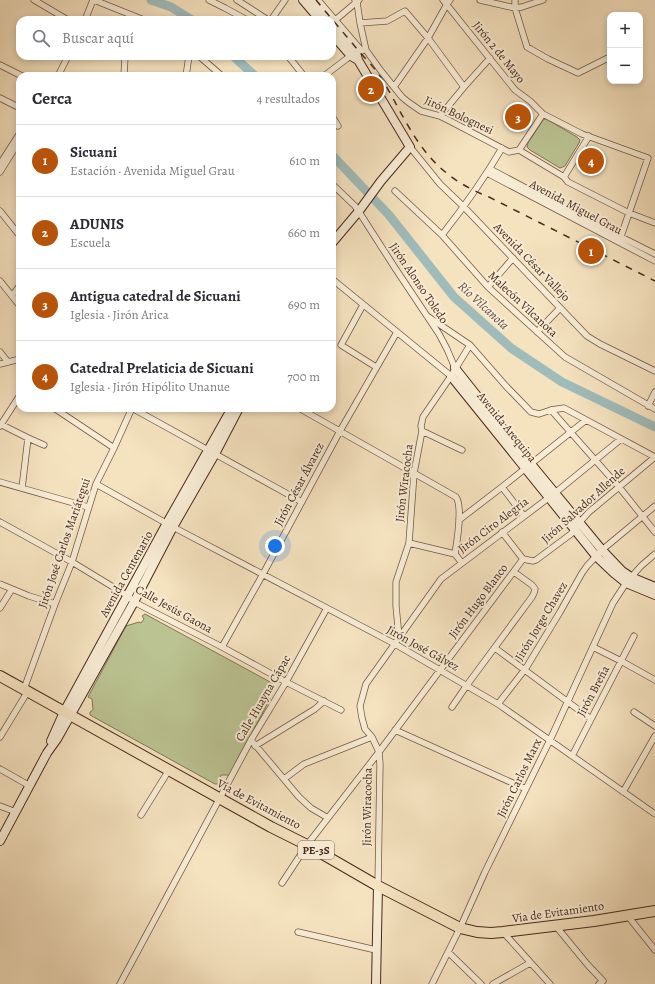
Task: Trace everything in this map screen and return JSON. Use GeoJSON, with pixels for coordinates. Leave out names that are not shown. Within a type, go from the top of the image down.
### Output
{"type":"FeatureCollection","features":[{"type":"Feature","properties":{"kind":"highway","name":"Vía de Evitamiento"},"geometry":{"type":"LineString","coordinates":[[0,676],[308,845],[378,886],[460,928],[477,932],[503,932],[594,921],[655,911]]}},
{"type":"Feature","properties":{"kind":"street"},"geometry":{"type":"LineString","coordinates":[[34,0],[61,16]]}},
{"type":"Feature","properties":{"kind":"street"},"geometry":{"type":"LineString","coordinates":[[87,16],[94,0],[135,16]]}},
{"type":"Feature","properties":{"kind":"street"},"geometry":{"type":"LineString","coordinates":[[208,0],[240,16]]}},
{"type":"Feature","properties":{"kind":"street"},"geometry":{"type":"LineString","coordinates":[[237,0],[262,16]]}},
{"type":"Feature","properties":{"kind":"street"},"geometry":{"type":"LineString","coordinates":[[274,16],[285,0]]}},
{"type":"Feature","properties":{"kind":"street"},"geometry":{"type":"LineString","coordinates":[[303,0],[317,16]]}},
{"type":"Feature","properties":{"kind":"street"},"geometry":{"type":"LineString","coordinates":[[312,0],[327,16]]}},
{"type":"Feature","properties":{"kind":"street"},"geometry":{"type":"LineString","coordinates":[[318,0],[328,16]]}},
{"type":"Feature","properties":{"kind":"street"},"geometry":{"type":"LineString","coordinates":[[480,0],[515,8],[543,0]]}},
{"type":"Feature","properties":{"kind":"street"},"geometry":{"type":"LineString","coordinates":[[515,0],[515,8],[527,47],[578,73],[607,58]]}},
{"type":"Feature","properties":{"kind":"street"},"geometry":{"type":"LineString","coordinates":[[336,19],[357,1]]}},
{"type":"Feature","properties":{"kind":"street"},"geometry":{"type":"LineString","coordinates":[[357,1],[360,23],[358,54]]}},
{"type":"Feature","properties":{"kind":"street"},"geometry":{"type":"LineString","coordinates":[[394,87],[428,38],[447,1]]}},
{"type":"Feature","properties":{"kind":"street","name":"Jirón 2 de Mayo"},"geometry":{"type":"LineString","coordinates":[[447,1],[515,90],[530,101],[543,114],[589,136],[648,158],[629,213]]}},
{"type":"Feature","properties":{"kind":"street"},"geometry":{"type":"LineString","coordinates":[[360,23],[387,20],[405,11],[428,38],[464,87]]}},
{"type":"Feature","properties":{"kind":"street"},"geometry":{"type":"LineString","coordinates":[[336,27],[358,54],[410,147],[336,238]]}},
{"type":"Feature","properties":{"kind":"street"},"geometry":{"type":"LineString","coordinates":[[336,37],[358,54]]}},
{"type":"Feature","properties":{"kind":"street"},"geometry":{"type":"LineString","coordinates":[[330,72],[358,54]]}},
{"type":"Feature","properties":{"kind":"street","name":"Jirón Bolognesi"},"geometry":{"type":"LineString","coordinates":[[358,54],[408,102],[421,111],[440,116],[510,152],[519,150]]}},
{"type":"Feature","properties":{"kind":"street"},"geometry":{"type":"LineString","coordinates":[[440,116],[490,58]]}},
{"type":"Feature","properties":{"kind":"street"},"geometry":{"type":"LineString","coordinates":[[60,72],[66,60]]}},
{"type":"Feature","properties":{"kind":"street"},"geometry":{"type":"LineString","coordinates":[[124,72],[125,60]]}},
{"type":"Feature","properties":{"kind":"street"},"geometry":{"type":"LineString","coordinates":[[187,72],[188,60]]}},
{"type":"Feature","properties":{"kind":"street"},"geometry":{"type":"LineString","coordinates":[[204,60],[217,72]]}},
{"type":"Feature","properties":{"kind":"street"},"geometry":{"type":"LineString","coordinates":[[291,60],[301,72]]}},
{"type":"Feature","properties":{"kind":"street"},"geometry":{"type":"LineString","coordinates":[[0,65],[16,73]]}},
{"type":"Feature","properties":{"kind":"street"},"geometry":{"type":"LineString","coordinates":[[0,98],[16,106]]}},
{"type":"Feature","properties":{"kind":"street"},"geometry":{"type":"LineString","coordinates":[[543,114],[519,150],[568,182],[629,213],[655,223]]}},
{"type":"Feature","properties":{"kind":"street"},"geometry":{"type":"LineString","coordinates":[[564,178],[589,136]]}},
{"type":"Feature","properties":{"kind":"street"},"geometry":{"type":"LineString","coordinates":[[0,164],[16,145]]}},
{"type":"Feature","properties":{"kind":"street"},"geometry":{"type":"LineString","coordinates":[[0,172],[16,146]]}},
{"type":"Feature","properties":{"kind":"street","name":"Avenida César Vallejo"},"geometry":{"type":"LineString","coordinates":[[410,147],[440,184],[464,207],[587,336],[655,371]]}},
{"type":"Feature","properties":{"kind":"street"},"geometry":{"type":"LineString","coordinates":[[442,235],[489,171],[502,148]]}},
{"type":"Feature","properties":{"kind":"street","name":"Avenida Miguel Grau"},"geometry":{"type":"LineString","coordinates":[[489,171],[584,219],[655,261]]}},
{"type":"Feature","properties":{"kind":"street","name":"Jirón Alonso Toledo"},"geometry":{"type":"LineString","coordinates":[[336,188],[355,206],[439,334],[456,368]]}},
{"type":"Feature","properties":{"kind":"street","name":"Malecón Vilcanota"},"geometry":{"type":"LineString","coordinates":[[395,191],[442,235],[488,287],[565,358],[655,409]]}},
{"type":"Feature","properties":{"kind":"street"},"geometry":{"type":"LineString","coordinates":[[0,211],[16,231]]}},
{"type":"Feature","properties":{"kind":"street"},"geometry":{"type":"LineString","coordinates":[[620,239],[629,213]]}},
{"type":"Feature","properties":{"kind":"street","name":"Avenida Miguel Grau"},"geometry":{"type":"LineString","coordinates":[[620,239],[655,254]]}},
{"type":"Feature","properties":{"kind":"street"},"geometry":{"type":"LineString","coordinates":[[488,287],[513,258]]}},
{"type":"Feature","properties":{"kind":"street"},"geometry":{"type":"LineString","coordinates":[[0,281],[16,301]]}},
{"type":"Feature","properties":{"kind":"street","name":"Avenida Arequipa"},"geometry":{"type":"LineString","coordinates":[[336,283],[451,376],[552,495],[580,522],[602,550],[629,580],[655,595]]}},
{"type":"Feature","properties":{"kind":"street"},"geometry":{"type":"LineString","coordinates":[[12,296],[16,290]]}},
{"type":"Feature","properties":{"kind":"street"},"geometry":{"type":"LineString","coordinates":[[363,305],[341,345],[376,367]]}},
{"type":"Feature","properties":{"kind":"street"},"geometry":{"type":"LineString","coordinates":[[537,332],[560,308]]}},
{"type":"Feature","properties":{"kind":"street"},"geometry":{"type":"LineString","coordinates":[[427,316],[470,345],[531,412],[539,414],[564,408],[655,457]]}},
{"type":"Feature","properties":{"kind":"street","name":"Jirón César Álvarez"},"geometry":{"type":"LineString","coordinates":[[222,647],[396,332]]}},
{"type":"Feature","properties":{"kind":"street","name":"Jirón Wiracocha"},"geometry":{"type":"LineString","coordinates":[[399,637],[396,606],[396,582],[409,544],[414,473],[422,431],[421,426],[423,417],[470,345]]}},
{"type":"Feature","properties":{"kind":"street"},"geometry":{"type":"LineString","coordinates":[[0,352],[8,362]]}},
{"type":"Feature","properties":{"kind":"street"},"geometry":{"type":"LineString","coordinates":[[0,364],[16,360]]}},
{"type":"Feature","properties":{"kind":"street","name":"Avenida Arequipa"},"geometry":{"type":"LineString","coordinates":[[456,368],[528,466]]}},
{"type":"Feature","properties":{"kind":"street"},"geometry":{"type":"LineString","coordinates":[[648,406],[655,392]]}},
{"type":"Feature","properties":{"kind":"street"},"geometry":{"type":"LineString","coordinates":[[16,402],[0,425],[44,445]]}},
{"type":"Feature","properties":{"kind":"street"},"geometry":{"type":"LineString","coordinates":[[551,410],[619,487],[655,532]]}},
{"type":"Feature","properties":{"kind":"street"},"geometry":{"type":"LineString","coordinates":[[60,412],[114,448]]}},
{"type":"Feature","properties":{"kind":"street","name":"Jirón José Carlos Mariátegui"},"geometry":{"type":"LineString","coordinates":[[0,737],[26,690],[55,604],[72,562],[96,484],[130,412]]}},
{"type":"Feature","properties":{"kind":"street"},"geometry":{"type":"LineString","coordinates":[[139,412],[302,502]]}},
{"type":"Feature","properties":{"kind":"street"},"geometry":{"type":"LineString","coordinates":[[212,453],[230,412]]}},
{"type":"Feature","properties":{"kind":"street"},"geometry":{"type":"LineString","coordinates":[[0,841],[47,753],[58,739],[67,714],[170,525],[237,412]]}},
{"type":"Feature","properties":{"kind":"street"},"geometry":{"type":"LineString","coordinates":[[306,412],[456,497],[459,501],[459,520],[455,554]]}},
{"type":"Feature","properties":{"kind":"street"},"geometry":{"type":"LineString","coordinates":[[459,520],[586,420]]}},
{"type":"Feature","properties":{"kind":"street"},"geometry":{"type":"LineString","coordinates":[[422,431],[462,450]]}},
{"type":"Feature","properties":{"kind":"street"},"geometry":{"type":"LineString","coordinates":[[22,488],[28,438]]}},
{"type":"Feature","properties":{"kind":"street","name":"Jirón Ciro Alegría"},"geometry":{"type":"LineString","coordinates":[[395,644],[440,579],[552,495],[621,439]]}},
{"type":"Feature","properties":{"kind":"street","name":"Jirón Salvador Allende"},"geometry":{"type":"LineString","coordinates":[[523,559],[533,561],[536,560],[571,534],[589,512],[655,457]]}},
{"type":"Feature","properties":{"kind":"street"},"geometry":{"type":"LineString","coordinates":[[0,482],[88,507]]}},
{"type":"Feature","properties":{"kind":"street","name":"Jirón José Gálvez"},"geometry":{"type":"LineString","coordinates":[[96,484],[170,525],[395,644],[467,685],[498,704],[655,814]]}},
{"type":"Feature","properties":{"kind":"street"},"geometry":{"type":"LineString","coordinates":[[502,487],[524,516]]}},
{"type":"Feature","properties":{"kind":"street","name":"Avenida Arequipa"},"geometry":{"type":"LineString","coordinates":[[552,495],[574,529],[596,556],[615,574],[655,588]]}},
{"type":"Feature","properties":{"kind":"street","name":"Jirón Jorge Chavez"},"geometry":{"type":"LineString","coordinates":[[498,704],[524,670],[582,573],[602,550],[655,506]]}},
{"type":"Feature","properties":{"kind":"street","name":"Calle Jesús Gaona"},"geometry":{"type":"LineString","coordinates":[[0,522],[72,562],[131,599],[340,710]]}},
{"type":"Feature","properties":{"kind":"street"},"geometry":{"type":"LineString","coordinates":[[502,532],[523,559]]}},
{"type":"Feature","properties":{"kind":"street"},"geometry":{"type":"LineString","coordinates":[[409,544],[455,554],[462,563]]}},
{"type":"Feature","properties":{"kind":"street","name":"Jirón Carlos Marx"},"geometry":{"type":"LineString","coordinates":[[432,984],[550,740],[613,603],[641,566],[655,554]]}},
{"type":"Feature","properties":{"kind":"street","name":"Jirón Hugo Blanco"},"geometry":{"type":"LineString","coordinates":[[282,883],[328,818],[523,559]]}},
{"type":"Feature","properties":{"kind":"street"},"geometry":{"type":"LineString","coordinates":[[452,707],[534,593],[535,589],[532,585],[514,572]]}},
{"type":"Feature","properties":{"kind":"street"},"geometry":{"type":"LineString","coordinates":[[0,584],[55,604]]}},
{"type":"Feature","properties":{"kind":"street"},"geometry":{"type":"LineString","coordinates":[[0,608],[12,589]]}},
{"type":"Feature","properties":{"kind":"street","name":"Calle Huayna Cápac"},"geometry":{"type":"LineString","coordinates":[[120,984],[220,798],[253,743],[327,608]]}},
{"type":"Feature","properties":{"kind":"street","name":"Jirón Breña"},"geometry":{"type":"LineString","coordinates":[[572,756],[634,636]]}},
{"type":"Feature","properties":{"kind":"street","name":"Jirón Wiracocha"},"geometry":{"type":"LineString","coordinates":[[376,984],[380,779],[379,752],[372,737],[365,729],[360,706],[366,684],[395,644]]}},
{"type":"Feature","properties":{"kind":"street"},"geometry":{"type":"LineString","coordinates":[[593,647],[655,680]]}},
{"type":"Feature","properties":{"kind":"street"},"geometry":{"type":"LineString","coordinates":[[494,648],[591,719]]}},
{"type":"Feature","properties":{"kind":"street"},"geometry":{"type":"LineString","coordinates":[[324,702],[315,709],[253,743],[299,797],[311,808],[328,818]]}},
{"type":"Feature","properties":{"kind":"street"},"geometry":{"type":"LineString","coordinates":[[634,712],[655,726]]}},
{"type":"Feature","properties":{"kind":"street"},"geometry":{"type":"LineString","coordinates":[[395,730],[526,789]]}},
{"type":"Feature","properties":{"kind":"street"},"geometry":{"type":"LineString","coordinates":[[624,792],[655,736]]}},
{"type":"Feature","properties":{"kind":"street"},"geometry":{"type":"LineString","coordinates":[[284,779],[304,764],[372,737]]}},
{"type":"Feature","properties":{"kind":"street"},"geometry":{"type":"LineString","coordinates":[[0,769],[30,786]]}},
{"type":"Feature","properties":{"kind":"street"},"geometry":{"type":"LineString","coordinates":[[141,815],[169,770]]}},
{"type":"Feature","properties":{"kind":"street"},"geometry":{"type":"LineString","coordinates":[[0,806],[16,812]]}},
{"type":"Feature","properties":{"kind":"street"},"geometry":{"type":"LineString","coordinates":[[626,915],[655,950]]}},
{"type":"Feature","properties":{"kind":"street"},"geometry":{"type":"LineString","coordinates":[[554,925],[603,981],[599,984]]}},
{"type":"Feature","properties":{"kind":"street"},"geometry":{"type":"LineString","coordinates":[[298,932],[376,950]]}},
{"type":"Feature","properties":{"kind":"street"},"geometry":{"type":"LineString","coordinates":[[503,932],[550,984]]}},
{"type":"Feature","properties":{"kind":"street"},"geometry":{"type":"LineString","coordinates":[[448,952],[480,984]]}},
{"type":"Feature","properties":{"kind":"street"},"geometry":{"type":"LineString","coordinates":[[493,984],[530,963]]}},
{"type":"Feature","properties":{"kind":"green space"},"geometry":{"type":"Polygon","coordinates":[[[545,119],[580,140],[565,166],[560,168],[527,147],[528,143],[545,119]]]}},
{"type":"Feature","properties":{"kind":"green space"},"geometry":{"type":"Polygon","coordinates":[[[145,614],[272,683],[273,685],[272,688],[268,689],[266,692],[270,699],[229,776],[221,775],[221,781],[219,784],[215,784],[90,715],[90,712],[93,710],[92,699],[88,697],[126,626],[139,622],[141,623],[144,619],[142,616],[145,614]]]}},
{"type":"Feature","properties":{"kind":"waterway","name":"Río Vilcanota"},"geometry":{"type":"LineString","coordinates":[[151,0],[171,7],[186,16]]}},
{"type":"Feature","properties":{"kind":"waterway","name":"Río Vilcanota"},"geometry":{"type":"LineString","coordinates":[[237,60],[251,72]]}},
{"type":"Feature","properties":{"kind":"waterway","name":"Río Vilcanota"},"geometry":{"type":"LineString","coordinates":[[336,159],[389,215],[454,297],[511,348],[562,382],[655,427]]}},
{"type":"Feature","properties":{"kind":"railway"},"geometry":{"type":"LineString","coordinates":[[316,0],[329,16]]}},
{"type":"Feature","properties":{"kind":"railway"},"geometry":{"type":"LineString","coordinates":[[336,24],[377,72],[422,148],[440,168],[462,184],[475,191],[655,281]]}},
{"type":"Feature","properties":{"kind":"place","name":"ADUNIS"},"geometry":{"type":"Point","coordinates":[371,89]}},
{"type":"Feature","properties":{"kind":"place","name":"Antigua catedral de Sicuani"},"geometry":{"type":"Point","coordinates":[518,117]}},
{"type":"Feature","properties":{"kind":"place","name":"Catedral Prelaticia de Sicuani"},"geometry":{"type":"Point","coordinates":[591,161]}},
{"type":"Feature","properties":{"kind":"place","name":"Sicuani"},"geometry":{"type":"Point","coordinates":[591,251]}}]}
